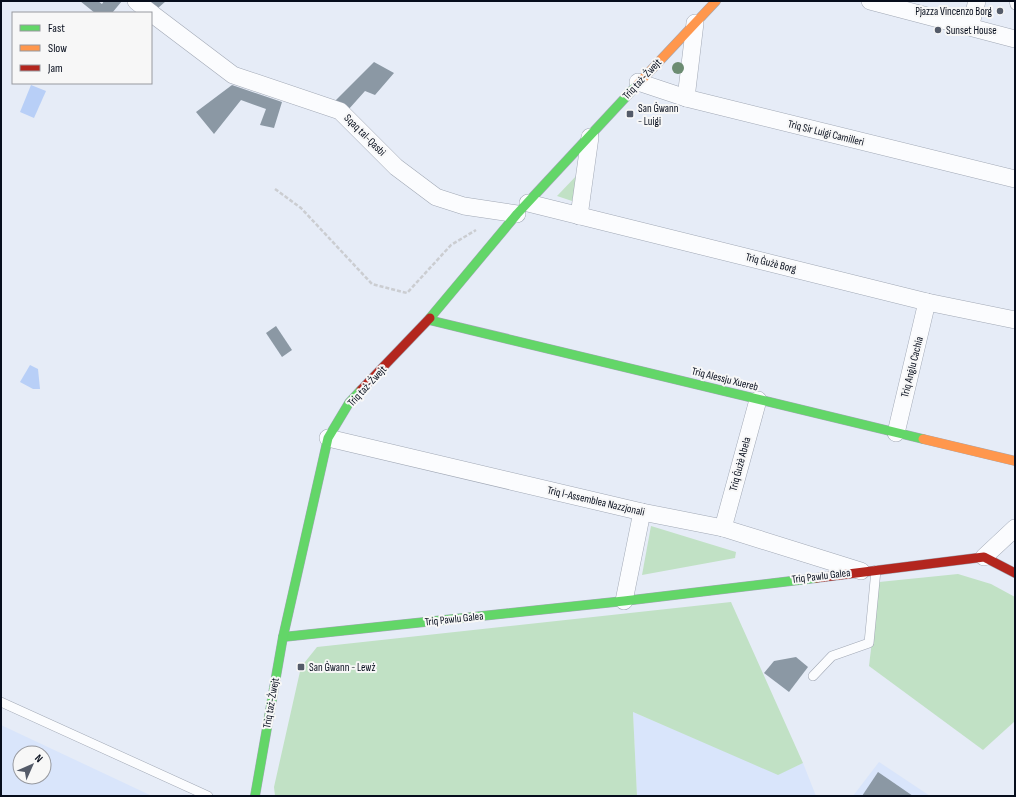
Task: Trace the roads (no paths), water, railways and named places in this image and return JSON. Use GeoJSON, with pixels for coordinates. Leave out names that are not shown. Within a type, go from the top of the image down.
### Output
{"type":"FeatureCollection","features":[{"type":"Feature","properties":{"kind":"street","name":"Sqaq tal-Qasbi"},"geometry":{"type":"LineString","coordinates":[[136,1],[150,12]]}},
{"type":"Feature","properties":{"kind":"street","name":"Triq taż-Żwejt"},"geometry":{"type":"LineString","coordinates":[[254,796],[283,637],[328,438],[349,403],[429,320],[523,208],[590,137],[638,82],[716,1]]}},
{"type":"Feature","properties":{"kind":"street"},"geometry":{"type":"LineString","coordinates":[[870,1],[970,27],[1013,44]]}},
{"type":"Feature","properties":{"kind":"street"},"geometry":{"type":"LineString","coordinates":[[970,27],[977,1]]}},
{"type":"Feature","properties":{"kind":"street","name":"Sqaq tal-Qasbi"},"geometry":{"type":"LineString","coordinates":[[152,14],[233,75],[340,110],[396,167],[436,197],[464,206],[523,208]]}},
{"type":"Feature","properties":{"kind":"street"},"geometry":{"type":"LineString","coordinates":[[686,98],[695,23]]}},
{"type":"Feature","properties":{"kind":"street","name":"Triq Sir Luigi Camilleri"},"geometry":{"type":"LineString","coordinates":[[638,82],[686,98],[1014,175]]}},
{"type":"Feature","properties":{"kind":"street"},"geometry":{"type":"LineString","coordinates":[[578,216],[590,137]]}},
{"type":"Feature","properties":{"kind":"street","name":"Triq Ġużè Borg"},"geometry":{"type":"LineString","coordinates":[[523,208],[578,216],[927,302],[1015,320]]}},
{"type":"Feature","properties":{"kind":"street","name":"Triq Anġlu Cachia"},"geometry":{"type":"LineString","coordinates":[[896,433],[927,302]]}},
{"type":"Feature","properties":{"kind":"street","name":"Triq Alessju Xuereb"},"geometry":{"type":"LineString","coordinates":[[429,320],[1015,461]]}},
{"type":"Feature","properties":{"kind":"street","name":"Triq Ġużè Abela"},"geometry":{"type":"LineString","coordinates":[[723,528],[758,400]]}},
{"type":"Feature","properties":{"kind":"street","name":"Triq l-Assemblea Nazzjonali"},"geometry":{"type":"LineString","coordinates":[[328,438],[642,512],[723,528],[869,570]]}},
{"type":"Feature","properties":{"kind":"street"},"geometry":{"type":"LineString","coordinates":[[624,601],[642,512]]}},
{"type":"Feature","properties":{"kind":"street"},"geometry":{"type":"LineString","coordinates":[[1015,528],[984,558],[1015,573]]}},
{"type":"Feature","properties":{"kind":"street","name":"Triq Pawlu Galea"},"geometry":{"type":"LineString","coordinates":[[283,637],[624,601],[869,570],[984,558]]}},
{"type":"Feature","properties":{"kind":"lane"},"geometry":{"type":"LineString","coordinates":[[1014,1],[1015,5]]}},
{"type":"Feature","properties":{"kind":"lane"},"geometry":{"type":"LineString","coordinates":[[813,676],[832,656],[869,643],[869,570]]}},
{"type":"Feature","properties":{"kind":"lane"},"geometry":{"type":"LineString","coordinates":[[1,702],[208,796]]}},
{"type":"Feature","properties":{"kind":"water"},"geometry":{"type":"Polygon","coordinates":[[[31,85],[46,91],[34,118],[20,112],[31,85]]]}},
{"type":"Feature","properties":{"kind":"water"},"geometry":{"type":"Polygon","coordinates":[[[30,365],[38,369],[40,389],[33,389],[20,382],[30,365]]]}},
{"type":"Feature","properties":{"kind":"place","name":"Pjazza Vincenzo Borg"},"geometry":{"type":"Point","coordinates":[1000,11]}},
{"type":"Feature","properties":{"kind":"place","name":"Sunset House"},"geometry":{"type":"Point","coordinates":[938,30]}},
{"type":"Feature","properties":{"kind":"place","name":"San Ġwann - Luigi"},"geometry":{"type":"Point","coordinates":[630,114]}},
{"type":"Feature","properties":{"kind":"place","name":"San Ġwann - Lewż"},"geometry":{"type":"Point","coordinates":[301,667]}}]}
